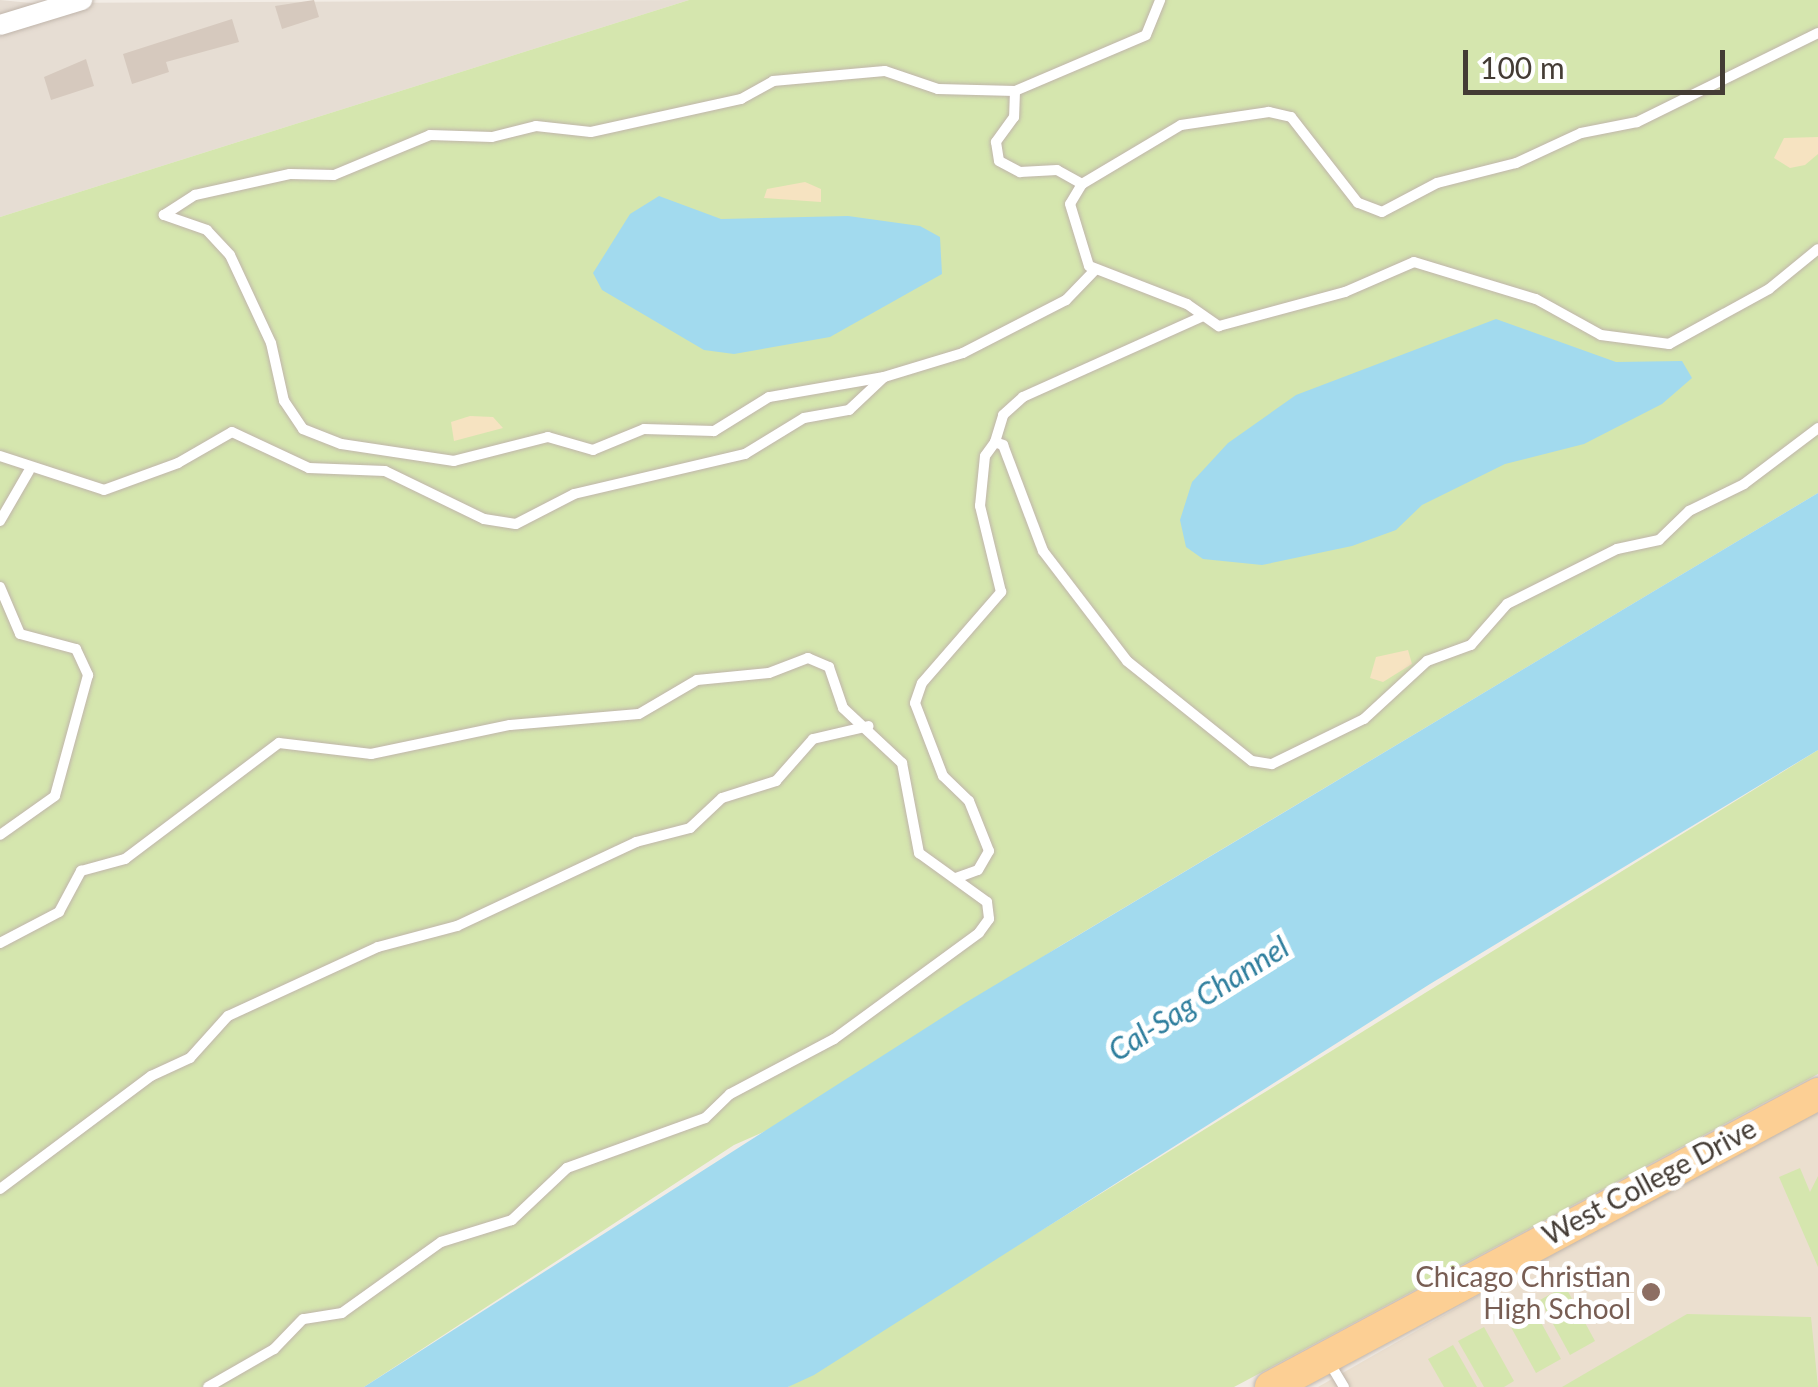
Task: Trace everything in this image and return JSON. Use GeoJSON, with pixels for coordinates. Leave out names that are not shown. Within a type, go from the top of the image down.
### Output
{"type":"FeatureCollection","features":[{"type":"Feature","properties":{"kind":"main road","name":"West College Drive"},"geometry":{"type":"LineString","coordinates":[[1288,1383],[1325,1357],[1818,1094]]}},
{"type":"Feature","properties":{"kind":"street"},"geometry":{"type":"LineString","coordinates":[[0,25],[82,0]]}},
{"type":"Feature","properties":{"kind":"lane"},"geometry":{"type":"LineString","coordinates":[[1094,270],[1066,300],[963,352],[884,377],[770,397],[714,432],[644,429],[592,450],[548,438],[454,461],[341,444],[312,435],[290,414],[256,304],[222,243],[164,215],[195,195],[290,174],[334,175],[430,135],[492,137],[536,126],[591,132],[740,99],[773,81],[885,71],[938,89],[1014,92],[1146,35],[1160,0]]}},
{"type":"Feature","properties":{"kind":"lane"},"geometry":{"type":"LineString","coordinates":[[1818,33],[1637,122],[1581,132],[1516,163],[1422,189],[1382,212],[1358,203],[1282,113],[1181,125],[1082,184],[1070,214],[1079,251],[1094,270],[1226,325],[1345,292],[1414,262],[1536,299],[1601,335],[1669,344],[1769,288],[1818,249]]}},
{"type":"Feature","properties":{"kind":"lane"},"geometry":{"type":"LineString","coordinates":[[1014,92],[1014,118],[996,142],[999,161],[1020,172],[1058,170],[1082,184]]}},
{"type":"Feature","properties":{"kind":"lane"},"geometry":{"type":"LineString","coordinates":[[956,878],[978,870],[989,851],[970,801],[943,776],[915,703],[922,683],[1000,592],[980,506],[985,456],[995,442],[1003,415],[1023,397],[1203,316]]}},
{"type":"Feature","properties":{"kind":"lane"},"geometry":{"type":"LineString","coordinates":[[0,456],[29,470],[116,489],[232,432],[310,468],[385,471],[484,519],[516,524],[574,494],[746,454],[804,418],[849,410],[884,377]]}},
{"type":"Feature","properties":{"kind":"lane"},"geometry":{"type":"LineString","coordinates":[[995,442],[1003,445],[1043,551],[1127,661],[1252,760],[1272,764],[1364,718],[1427,661],[1471,645],[1507,604],[1616,549],[1660,540],[1689,510],[1744,484],[1818,428]]}},
{"type":"Feature","properties":{"kind":"lane"},"geometry":{"type":"LineString","coordinates":[[0,521],[29,470]]}},
{"type":"Feature","properties":{"kind":"lane"},"geometry":{"type":"LineString","coordinates":[[0,587],[20,634],[76,649],[88,676],[55,796],[0,836]]}},
{"type":"Feature","properties":{"kind":"lane"},"geometry":{"type":"LineString","coordinates":[[0,943],[59,912],[80,871],[125,858],[279,742],[370,754],[510,725],[639,714],[696,680],[769,673],[808,658],[829,667],[843,708],[870,726],[906,771],[918,854],[987,902],[989,919],[920,982],[730,1094],[705,1118],[568,1168],[512,1220],[441,1242],[342,1313],[302,1319],[274,1349],[208,1387]]}},
{"type":"Feature","properties":{"kind":"lane"},"geometry":{"type":"LineString","coordinates":[[0,1189],[151,1076],[190,1058],[228,1016],[378,947],[457,926],[636,842],[690,828],[722,798],[786,774],[813,739],[870,726]]}},
{"type":"Feature","properties":{"kind":"lane"},"geometry":{"type":"LineString","coordinates":[[1325,1357],[1344,1387]]}},
{"type":"Feature","properties":{"kind":"shaded area"},"geometry":{"type":"Polygon","coordinates":[[[0,0],[31,3],[689,0],[0,217],[0,0]]]}},
{"type":"Feature","properties":{"kind":"shaded area","name":"Chicago Christian High School"},"geometry":{"type":"Polygon","coordinates":[[[1818,1112],[1818,1387],[1318,1387],[1651,1197],[1818,1112]]]}},
{"type":"Feature","properties":{"kind":"green space"},"geometry":{"type":"Polygon","coordinates":[[[689,0],[1818,0],[1818,493],[1060,946],[786,1122],[734,1145],[364,1387],[0,1387],[0,217],[689,0]]]}},
{"type":"Feature","properties":{"kind":"green space"},"geometry":{"type":"Polygon","coordinates":[[[1818,750],[1818,1074],[1234,1387],[788,1387],[1818,750]]]}},
{"type":"Feature","properties":{"kind":"green space"},"geometry":{"type":"Polygon","coordinates":[[[1800,1168],[1810,1192],[1818,1176],[1818,1267],[1779,1177],[1800,1168]]]}},
{"type":"Feature","properties":{"kind":"green space"},"geometry":{"type":"Polygon","coordinates":[[[1565,1286],[1595,1341],[1570,1355],[1540,1300],[1565,1286]]]}},
{"type":"Feature","properties":{"kind":"green space"},"geometry":{"type":"Polygon","coordinates":[[[1531,1304],[1561,1359],[1536,1373],[1506,1318],[1531,1304]]]}},
{"type":"Feature","properties":{"kind":"green space"},"geometry":{"type":"Polygon","coordinates":[[[1687,1314],[1811,1317],[1818,1387],[1562,1387],[1687,1314]]]}},
{"type":"Feature","properties":{"kind":"green space"},"geometry":{"type":"Polygon","coordinates":[[[1484,1327],[1514,1381],[1504,1387],[1484,1387],[1458,1341],[1484,1327]]]}},
{"type":"Feature","properties":{"kind":"green space"},"geometry":{"type":"Polygon","coordinates":[[[1453,1345],[1477,1387],[1444,1387],[1428,1359],[1453,1345]]]}},
{"type":"Feature","properties":{"kind":"sand"},"geometry":{"type":"Polygon","coordinates":[[[1818,137],[1818,154],[1805,165],[1790,168],[1774,158],[1784,138],[1818,137]]]}},
{"type":"Feature","properties":{"kind":"sand"},"geometry":{"type":"Polygon","coordinates":[[[805,182],[821,189],[821,202],[764,198],[767,189],[805,182]]]}},
{"type":"Feature","properties":{"kind":"sand"},"geometry":{"type":"Polygon","coordinates":[[[470,416],[493,417],[503,428],[454,441],[451,422],[470,416]]]}},
{"type":"Feature","properties":{"kind":"sand"},"geometry":{"type":"Polygon","coordinates":[[[1408,650],[1412,664],[1383,682],[1370,678],[1376,657],[1408,650]]]}},
{"type":"Feature","properties":{"kind":"water"},"geometry":{"type":"Polygon","coordinates":[[[659,196],[721,219],[848,216],[920,226],[940,237],[942,274],[830,337],[734,354],[704,350],[602,290],[593,273],[630,214],[659,196]]]}},
{"type":"Feature","properties":{"kind":"water"},"geometry":{"type":"Polygon","coordinates":[[[1496,319],[1616,362],[1682,361],[1692,378],[1662,404],[1584,444],[1505,464],[1422,505],[1396,530],[1352,546],[1262,565],[1203,559],[1186,547],[1180,520],[1192,482],[1228,443],[1296,395],[1496,319]]]}},
{"type":"Feature","properties":{"kind":"water","name":"Cal-Sag Channel"},"geometry":{"type":"Polygon","coordinates":[[[1818,493],[1818,750],[1430,984],[814,1375],[788,1387],[364,1387],[965,1003],[1818,493]]]}},
{"type":"Feature","properties":{"kind":"building"},"geometry":{"type":"Polygon","coordinates":[[[314,0],[319,17],[282,29],[275,6],[314,0]]]}},
{"type":"Feature","properties":{"kind":"building"},"geometry":{"type":"Polygon","coordinates":[[[232,19],[239,42],[166,62],[169,72],[132,84],[123,54],[232,19]]]}},
{"type":"Feature","properties":{"kind":"building"},"geometry":{"type":"Polygon","coordinates":[[[86,59],[94,86],[51,100],[44,77],[86,59]]]}},
{"type":"Feature","properties":{"kind":"place","name":"Chicago Christian High School"},"geometry":{"type":"Point","coordinates":[1651,1292]}}]}
